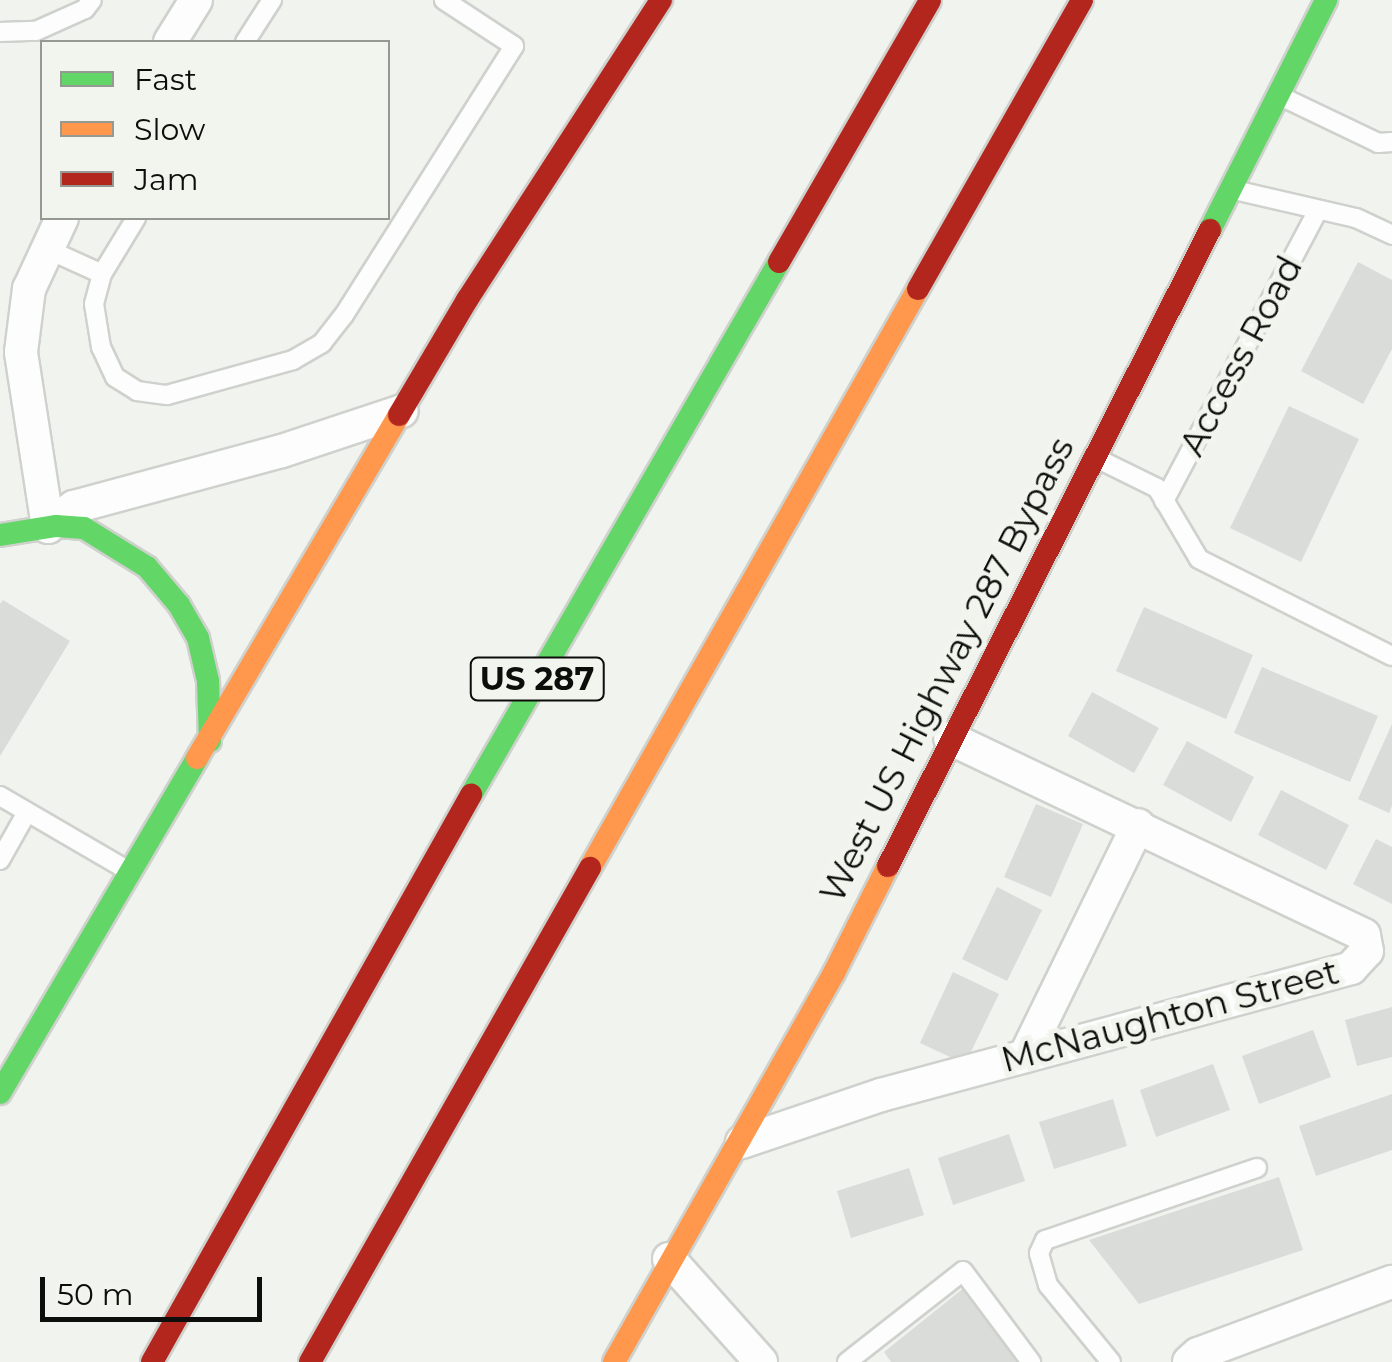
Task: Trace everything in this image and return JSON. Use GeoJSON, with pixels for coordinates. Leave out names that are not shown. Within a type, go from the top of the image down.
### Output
{"type":"FeatureCollection","features":[{"type":"Feature","properties":{"kind":"main road"},"geometry":{"type":"LineString","coordinates":[[0,1093],[468,300],[661,0]]}},
{"type":"Feature","properties":{"kind":"main road","name":"US 287"},"geometry":{"type":"LineString","coordinates":[[152,1362],[407,906],[930,0]]}},
{"type":"Feature","properties":{"kind":"main road"},"geometry":{"type":"LineString","coordinates":[[310,1362],[1082,0]]}},
{"type":"Feature","properties":{"kind":"main road","name":"West US Highway 287 Bypass"},"geometry":{"type":"LineString","coordinates":[[614,1362],[669,1259],[742,1142],[834,973],[1326,0]]}},
{"type":"Feature","properties":{"kind":"main road"},"geometry":{"type":"LineString","coordinates":[[0,534],[48,528],[97,533],[147,567],[179,604],[198,638],[208,681],[210,741]]}},
{"type":"Feature","properties":{"kind":"street"},"geometry":{"type":"LineString","coordinates":[[171,40],[196,0]]}},
{"type":"Feature","properties":{"kind":"street"},"geometry":{"type":"LineString","coordinates":[[48,528],[21,352],[29,289],[61,220]]}},
{"type":"Feature","properties":{"kind":"street"},"geometry":{"type":"LineString","coordinates":[[48,528],[74,507],[282,451],[402,411]]}},
{"type":"Feature","properties":{"kind":"street","name":"McNaughton Street"},"geometry":{"type":"LineString","coordinates":[[742,1142],[881,1095],[1351,968],[1367,951],[1364,935],[950,738]]}},
{"type":"Feature","properties":{"kind":"street"},"geometry":{"type":"LineString","coordinates":[[1025,1056],[1138,825]]}},
{"type":"Feature","properties":{"kind":"street"},"geometry":{"type":"LineString","coordinates":[[669,1259],[761,1362]]}},
{"type":"Feature","properties":{"kind":"street"},"geometry":{"type":"LineString","coordinates":[[1189,1362],[1198,1354],[1392,1282]]}},
{"type":"Feature","properties":{"kind":"lane"},"geometry":{"type":"LineString","coordinates":[[0,32],[36,31],[85,9],[92,0]]}},
{"type":"Feature","properties":{"kind":"lane"},"geometry":{"type":"LineString","coordinates":[[246,40],[272,0]]}},
{"type":"Feature","properties":{"kind":"lane"},"geometry":{"type":"LineString","coordinates":[[135,220],[102,274],[94,304],[101,347],[115,376],[136,391],[167,395],[293,360],[322,342],[344,315],[514,46],[444,0]]}},
{"type":"Feature","properties":{"kind":"lane"},"geometry":{"type":"LineString","coordinates":[[1278,95],[1378,142],[1392,142]]}},
{"type":"Feature","properties":{"kind":"lane","name":"Access Road"},"geometry":{"type":"LineString","coordinates":[[1230,188],[1317,212],[1356,218],[1392,235]]}},
{"type":"Feature","properties":{"kind":"lane","name":"Access Road"},"geometry":{"type":"LineString","coordinates":[[1164,501],[1317,212]]}},
{"type":"Feature","properties":{"kind":"lane"},"geometry":{"type":"LineString","coordinates":[[47,250],[102,274]]}},
{"type":"Feature","properties":{"kind":"lane","name":"Access Road"},"geometry":{"type":"LineString","coordinates":[[1094,457],[1156,488],[1199,560],[1392,656]]}},
{"type":"Feature","properties":{"kind":"lane"},"geometry":{"type":"LineString","coordinates":[[0,796],[132,873]]}},
{"type":"Feature","properties":{"kind":"lane"},"geometry":{"type":"LineString","coordinates":[[0,860],[28,812]]}},
{"type":"Feature","properties":{"kind":"lane"},"geometry":{"type":"LineString","coordinates":[[1111,1362],[1048,1284],[1039,1252],[1045,1240],[1257,1168]]}},
{"type":"Feature","properties":{"kind":"lane"},"geometry":{"type":"LineString","coordinates":[[850,1361],[963,1271],[1031,1362]]}},
{"type":"Feature","properties":{"kind":"building"},"geometry":{"type":"Polygon","coordinates":[[[1358,262],[1392,280],[1392,349],[1363,404],[1301,371],[1358,262]]]}},
{"type":"Feature","properties":{"kind":"building"},"geometry":{"type":"Polygon","coordinates":[[[1289,406],[1359,439],[1301,562],[1230,528],[1289,406]]]}},
{"type":"Feature","properties":{"kind":"building"},"geometry":{"type":"Polygon","coordinates":[[[3,600],[70,641],[0,756],[0,604],[3,600]]]}},
{"type":"Feature","properties":{"kind":"building"},"geometry":{"type":"Polygon","coordinates":[[[1144,607],[1253,655],[1226,719],[1116,671],[1144,607]]]}},
{"type":"Feature","properties":{"kind":"building"},"geometry":{"type":"Polygon","coordinates":[[[1262,667],[1378,716],[1350,782],[1234,733],[1262,667]]]}},
{"type":"Feature","properties":{"kind":"building"},"geometry":{"type":"Polygon","coordinates":[[[1092,692],[1159,728],[1134,773],[1068,736],[1092,692]]]}},
{"type":"Feature","properties":{"kind":"building"},"geometry":{"type":"Polygon","coordinates":[[[1392,724],[1392,806],[1389,813],[1358,799],[1392,724]]]}},
{"type":"Feature","properties":{"kind":"building"},"geometry":{"type":"Polygon","coordinates":[[[1187,741],[1254,777],[1231,822],[1163,785],[1187,741]]]}},
{"type":"Feature","properties":{"kind":"building"},"geometry":{"type":"Polygon","coordinates":[[[1281,790],[1349,825],[1326,870],[1258,835],[1281,790]]]}},
{"type":"Feature","properties":{"kind":"building"},"geometry":{"type":"Polygon","coordinates":[[[1036,804],[1083,824],[1051,897],[1004,877],[1036,804]]]}},
{"type":"Feature","properties":{"kind":"building"},"geometry":{"type":"Polygon","coordinates":[[[1376,839],[1392,847],[1392,904],[1353,884],[1376,839]]]}},
{"type":"Feature","properties":{"kind":"building"},"geometry":{"type":"Polygon","coordinates":[[[997,887],[1042,910],[1007,981],[962,959],[997,887]]]}},
{"type":"Feature","properties":{"kind":"building"},"geometry":{"type":"Polygon","coordinates":[[[953,972],[999,994],[965,1064],[920,1043],[953,972]]]}},
{"type":"Feature","properties":{"kind":"building"},"geometry":{"type":"Polygon","coordinates":[[[1392,1007],[1392,1057],[1357,1066],[1345,1020],[1392,1007]]]}},
{"type":"Feature","properties":{"kind":"building"},"geometry":{"type":"Polygon","coordinates":[[[1313,1030],[1331,1077],[1259,1104],[1242,1056],[1313,1030]]]}},
{"type":"Feature","properties":{"kind":"building"},"geometry":{"type":"Polygon","coordinates":[[[1213,1064],[1230,1110],[1156,1137],[1140,1090],[1213,1064]]]}},
{"type":"Feature","properties":{"kind":"building"},"geometry":{"type":"Polygon","coordinates":[[[1392,1094],[1392,1150],[1316,1176],[1299,1126],[1392,1094]]]}},
{"type":"Feature","properties":{"kind":"building"},"geometry":{"type":"Polygon","coordinates":[[[1113,1099],[1127,1146],[1054,1169],[1039,1122],[1113,1099]]]}},
{"type":"Feature","properties":{"kind":"building"},"geometry":{"type":"Polygon","coordinates":[[[1009,1134],[1025,1181],[953,1205],[938,1158],[1009,1134]]]}},
{"type":"Feature","properties":{"kind":"building"},"geometry":{"type":"Polygon","coordinates":[[[909,1168],[924,1215],[851,1238],[837,1191],[909,1168]]]}},
{"type":"Feature","properties":{"kind":"building"},"geometry":{"type":"Polygon","coordinates":[[[1279,1177],[1303,1250],[1139,1304],[1089,1240],[1279,1177]]]}},
{"type":"Feature","properties":{"kind":"building"},"geometry":{"type":"Polygon","coordinates":[[[965,1287],[1025,1362],[891,1362],[884,1352],[965,1287]]]}},
{"type":"Feature","properties":{"kind":"traffic: fast"},"geometry":{"type":"LineString","coordinates":[[1210,230],[1326,0]]}},
{"type":"Feature","properties":{"kind":"traffic: fast"},"geometry":{"type":"LineString","coordinates":[[471,795],[779,262]]}},
{"type":"Feature","properties":{"kind":"traffic: fast"},"geometry":{"type":"LineString","coordinates":[[0,535],[56,526],[84,528],[147,567],[179,605],[198,638],[208,681],[210,741]]}},
{"type":"Feature","properties":{"kind":"traffic: fast"},"geometry":{"type":"LineString","coordinates":[[0,1093],[197,758]]}},
{"type":"Feature","properties":{"kind":"traffic: slow"},"geometry":{"type":"LineString","coordinates":[[590,868],[918,289]]}},
{"type":"Feature","properties":{"kind":"traffic: slow"},"geometry":{"type":"LineString","coordinates":[[197,758],[399,415]]}},
{"type":"Feature","properties":{"kind":"traffic: slow"},"geometry":{"type":"LineString","coordinates":[[614,1362],[834,973],[888,866]]}},
{"type":"Feature","properties":{"kind":"traffic: jam"},"geometry":{"type":"LineString","coordinates":[[399,415],[467,300],[661,0]]}},
{"type":"Feature","properties":{"kind":"traffic: jam"},"geometry":{"type":"LineString","coordinates":[[779,262],[930,0]]}},
{"type":"Feature","properties":{"kind":"traffic: jam"},"geometry":{"type":"LineString","coordinates":[[918,289],[1082,0]]}},
{"type":"Feature","properties":{"kind":"traffic: jam"},"geometry":{"type":"LineString","coordinates":[[888,866],[1210,230]]}},
{"type":"Feature","properties":{"kind":"traffic: jam"},"geometry":{"type":"LineString","coordinates":[[152,1362],[471,795]]}},
{"type":"Feature","properties":{"kind":"traffic: jam"},"geometry":{"type":"LineString","coordinates":[[310,1362],[590,868]]}}]}
